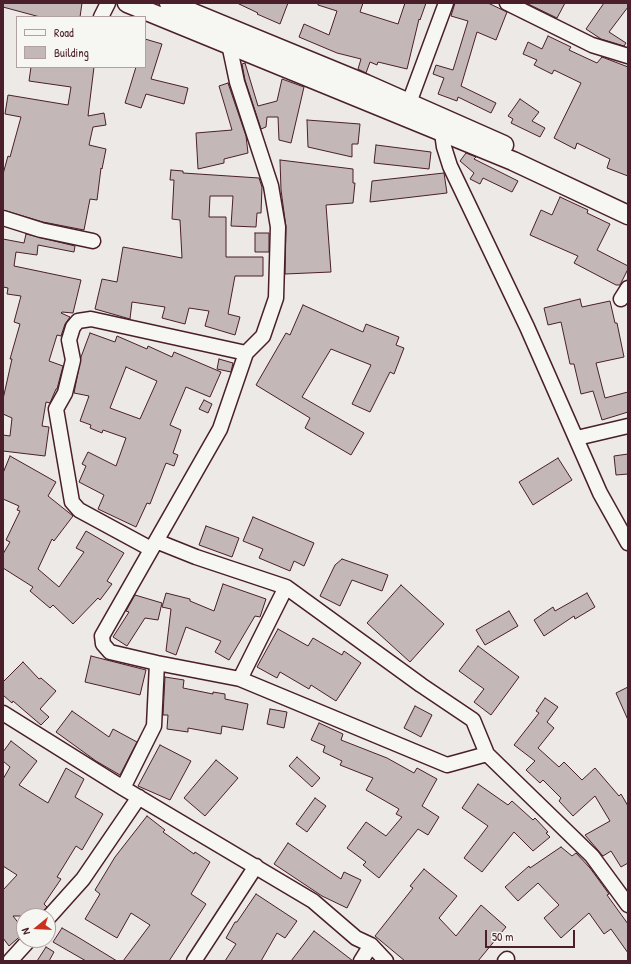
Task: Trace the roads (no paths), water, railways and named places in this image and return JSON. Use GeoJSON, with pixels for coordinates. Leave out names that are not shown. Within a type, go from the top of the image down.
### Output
{"type":"FeatureCollection","features":[{"type":"Feature","properties":{"kind":"main road"},"geometry":{"type":"LineString","coordinates":[[127,3],[229,44],[407,109],[442,133],[514,162],[628,215]]}},
{"type":"Feature","properties":{"kind":"main road"},"geometry":{"type":"LineString","coordinates":[[169,3],[407,109],[628,203]]}},
{"type":"Feature","properties":{"kind":"street"},"geometry":{"type":"LineString","coordinates":[[102,16],[108,3]]}},
{"type":"Feature","properties":{"kind":"street"},"geometry":{"type":"LineString","coordinates":[[407,109],[446,3]]}},
{"type":"Feature","properties":{"kind":"street"},"geometry":{"type":"LineString","coordinates":[[509,3],[592,45],[628,56]]}},
{"type":"Feature","properties":{"kind":"street"},"geometry":{"type":"LineString","coordinates":[[229,44],[237,82],[271,186],[278,227],[276,298],[263,336],[246,353],[220,429],[102,636],[103,644],[110,652],[157,663],[240,679],[447,765],[487,754]]}},
{"type":"Feature","properties":{"kind":"street"},"geometry":{"type":"LineString","coordinates":[[442,133],[444,147],[450,166],[527,328],[577,438],[600,493],[628,543]]}},
{"type":"Feature","properties":{"kind":"street"},"geometry":{"type":"LineString","coordinates":[[3,218],[41,230],[93,241]]}},
{"type":"Feature","properties":{"kind":"street"},"geometry":{"type":"LineString","coordinates":[[246,353],[91,319],[78,321],[73,327],[69,340],[73,360],[65,393],[56,409],[72,502],[79,510],[154,545],[286,587],[421,685],[473,720],[487,754],[592,856],[628,905]]}},
{"type":"Feature","properties":{"kind":"street"},"geometry":{"type":"LineString","coordinates":[[577,438],[628,426]]}},
{"type":"Feature","properties":{"kind":"street"},"geometry":{"type":"LineString","coordinates":[[240,679],[286,587]]}},
{"type":"Feature","properties":{"kind":"street"},"geometry":{"type":"LineString","coordinates":[[122,788],[154,726],[157,663]]}},
{"type":"Feature","properties":{"kind":"street"},"geometry":{"type":"LineString","coordinates":[[4,718],[313,901],[356,938],[371,945],[386,961]]}},
{"type":"Feature","properties":{"kind":"street"},"geometry":{"type":"LineString","coordinates":[[56,909],[83,879],[139,797]]}},
{"type":"Feature","properties":{"kind":"street"},"geometry":{"type":"LineString","coordinates":[[194,961],[256,866]]}},
{"type":"Feature","properties":{"kind":"street"},"geometry":{"type":"LineString","coordinates":[[361,961],[371,945]]}},
{"type":"Feature","properties":{"kind":"street"},"geometry":{"type":"LineString","coordinates":[[10,961],[22,948]]}}]}
